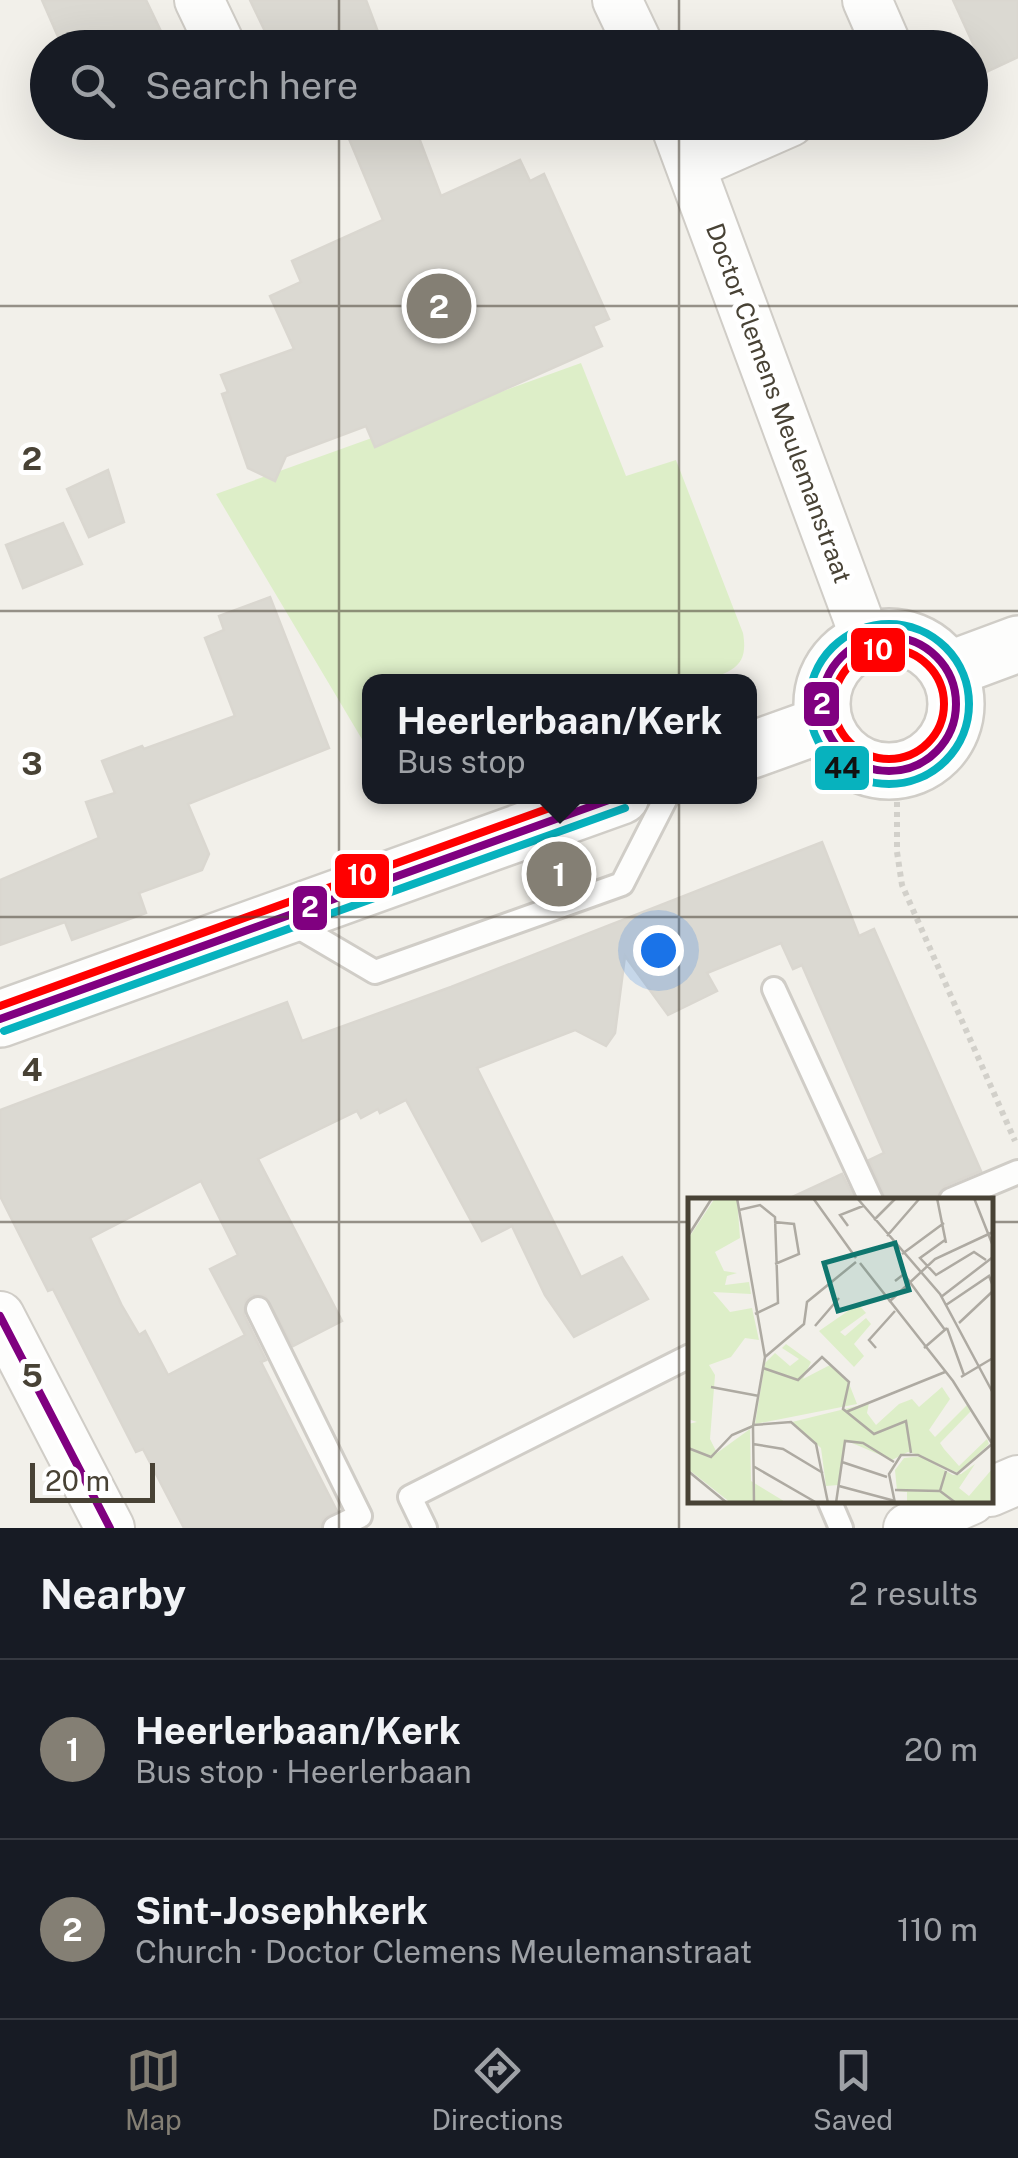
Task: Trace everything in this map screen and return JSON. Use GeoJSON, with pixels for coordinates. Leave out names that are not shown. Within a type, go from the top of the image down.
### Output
{"type":"FeatureCollection","features":[{"type":"Feature","properties":{"kind":"street"},"geometry":{"type":"LineString","coordinates":[[200,0],[214,30]]}},
{"type":"Feature","properties":{"kind":"street"},"geometry":{"type":"LineString","coordinates":[[617,0],[631,30]]}},
{"type":"Feature","properties":{"kind":"street"},"geometry":{"type":"LineString","coordinates":[[868,0],[880,30]]}},
{"type":"Feature","properties":{"kind":"street","name":"Doctor Clemens Meulemanstraat"},"geometry":{"type":"LineString","coordinates":[[683,144],[866,640]]}},
{"type":"Feature","properties":{"kind":"street"},"geometry":{"type":"LineString","coordinates":[[897,637],[912,641],[926,648],[948,670],[956,702],[950,734],[928,759],[897,772],[866,768],[840,751],[824,724],[824,684],[848,650],[866,640],[897,637]]}},
{"type":"Feature","properties":{"kind":"street"},"geometry":{"type":"LineString","coordinates":[[948,670],[1018,644]]}},
{"type":"Feature","properties":{"kind":"street"},"geometry":{"type":"LineString","coordinates":[[757,747],[824,724]]}},
{"type":"Feature","properties":{"kind":"street"},"geometry":{"type":"LineString","coordinates":[[0,1019],[598,804]]}},
{"type":"Feature","properties":{"kind":"street"},"geometry":{"type":"LineString","coordinates":[[0,1316],[110,1528]]}},
{"type":"Feature","properties":{"kind":"street"},"geometry":{"type":"LineString","coordinates":[[993,1491],[1018,1480]]}},
{"type":"Feature","properties":{"kind":"street"},"geometry":{"type":"LineString","coordinates":[[908,1528],[964,1503]]}},
{"type":"Feature","properties":{"kind":"lane"},"geometry":{"type":"LineString","coordinates":[[283,918],[375,972],[622,884],[663,804]]}},
{"type":"Feature","properties":{"kind":"lane"},"geometry":{"type":"LineString","coordinates":[[774,990],[870,1198]]}},
{"type":"Feature","properties":{"kind":"lane"},"geometry":{"type":"LineString","coordinates":[[956,1198],[1018,1172]]}},
{"type":"Feature","properties":{"kind":"lane"},"geometry":{"type":"LineString","coordinates":[[258,1308],[360,1516],[335,1528]]}},
{"type":"Feature","properties":{"kind":"lane"},"geometry":{"type":"LineString","coordinates":[[425,1528],[410,1496],[688,1357]]}},
{"type":"Feature","properties":{"kind":"lane"},"geometry":{"type":"LineString","coordinates":[[830,1503],[841,1528]]}},
{"type":"Feature","properties":{"kind":"path"},"geometry":{"type":"LineString","coordinates":[[897,772],[897,852],[902,884],[1018,1147]]}},
{"type":"Feature","properties":{"kind":"green space"},"geometry":{"type":"Polygon","coordinates":[[[581,363],[626,476],[676,460],[743,633],[741,660],[721,674],[362,674],[362,739],[216,494],[581,363]]]}},
{"type":"Feature","properties":{"kind":"building"},"geometry":{"type":"Polygon","coordinates":[[[42,0],[146,0],[160,30],[55,30],[42,0]]]}},
{"type":"Feature","properties":{"kind":"building"},"geometry":{"type":"Polygon","coordinates":[[[250,0],[366,0],[377,30],[264,30],[250,0]]]}},
{"type":"Feature","properties":{"kind":"building"},"geometry":{"type":"Polygon","coordinates":[[[953,0],[1018,0],[1018,57],[988,71],[988,30],[967,30],[953,0]]]}},
{"type":"Feature","properties":{"kind":"building"},"geometry":{"type":"Polygon","coordinates":[[[350,140],[420,140],[441,196],[520,160],[530,181],[544,174],[609,319],[593,326],[602,346],[375,447],[366,426],[286,456],[275,481],[248,468],[222,394],[228,392],[221,375],[294,349],[270,296],[301,282],[292,261],[383,220],[350,140]]]}},
{"type":"Feature","properties":{"kind":"building"},"geometry":{"type":"Polygon","coordinates":[[[108,470],[124,522],[89,537],[67,489],[108,470]]]}},
{"type":"Feature","properties":{"kind":"building"},"geometry":{"type":"Polygon","coordinates":[[[63,523],[82,564],[23,588],[6,545],[63,523]]]}},
{"type":"Feature","properties":{"kind":"building"},"geometry":{"type":"Polygon","coordinates":[[[270,597],[329,748],[188,804],[209,854],[202,870],[139,893],[146,913],[72,940],[65,922],[0,945],[0,880],[99,838],[86,802],[115,793],[102,761],[235,716],[205,638],[224,630],[219,616],[270,597]]]}},
{"type":"Feature","properties":{"kind":"building"},"geometry":{"type":"Polygon","coordinates":[[[822,842],[859,936],[874,929],[981,1171],[945,1186],[932,1198],[885,1198],[869,1160],[884,1153],[802,965],[793,969],[781,943],[707,973],[717,991],[668,1015],[625,956],[615,1033],[606,1046],[575,1030],[477,1068],[581,1277],[622,1257],[648,1299],[574,1337],[545,1295],[512,1226],[482,1241],[406,1100],[361,1118],[357,1111],[258,1159],[342,1321],[293,1346],[265,1296],[252,1295],[246,1300],[244,1315],[266,1360],[261,1362],[337,1511],[323,1519],[320,1528],[184,1528],[143,1449],[136,1452],[53,1289],[48,1291],[0,1196],[0,1110],[287,1002],[302,1041],[822,842]],[[201,1181],[90,1238],[122,1306],[139,1335],[145,1331],[168,1375],[245,1335],[210,1269],[238,1255],[201,1181]]]}},
{"type":"Feature","properties":{"kind":"building"},"geometry":{"type":"Polygon","coordinates":[[[842,1174],[854,1198],[790,1198],[842,1174]]]}},
{"type":"Feature","properties":{"kind":"transit line","name":"44"},"geometry":{"type":"LineString","coordinates":[[889,624],[920,630],[946,647],[963,673],[969,704],[963,735],[946,761],[920,778],[889,784],[858,778],[832,761],[815,735],[809,704],[815,673],[832,647],[858,630],[889,624]]}},
{"type":"Feature","properties":{"kind":"transit line","name":"2"},"geometry":{"type":"LineString","coordinates":[[889,637],[915,642],[937,656],[951,678],[956,704],[951,730],[937,752],[915,766],[889,771],[863,766],[841,752],[827,730],[822,704],[827,678],[841,656],[863,642],[889,637]]}},
{"type":"Feature","properties":{"kind":"transit line","name":"10"},"geometry":{"type":"LineString","coordinates":[[889,649],[910,653],[928,665],[940,683],[944,704],[940,725],[928,743],[910,755],[889,759],[868,755],[850,743],[838,725],[834,704],[838,683],[850,665],[868,653],[889,649]]}},
{"type":"Feature","properties":{"kind":"transit line","name":"10"},"geometry":{"type":"LineString","coordinates":[[0,1006],[561,804]]}},
{"type":"Feature","properties":{"kind":"transit line","name":"2"},"geometry":{"type":"LineString","coordinates":[[0,1019],[598,804]]}},
{"type":"Feature","properties":{"kind":"transit line","name":"44"},"geometry":{"type":"LineString","coordinates":[[4,1031],[625,808]]}},
{"type":"Feature","properties":{"kind":"transit line","name":"2"},"geometry":{"type":"LineString","coordinates":[[0,1316],[110,1528]]}},
{"type":"Feature","properties":{"kind":"place","name":"Sint-Josephkerk"},"geometry":{"type":"Point","coordinates":[439,306]}},
{"type":"Feature","properties":{"kind":"place","name":"Heerlerbaan/Kerk"},"geometry":{"type":"Point","coordinates":[559,874]}}]}
